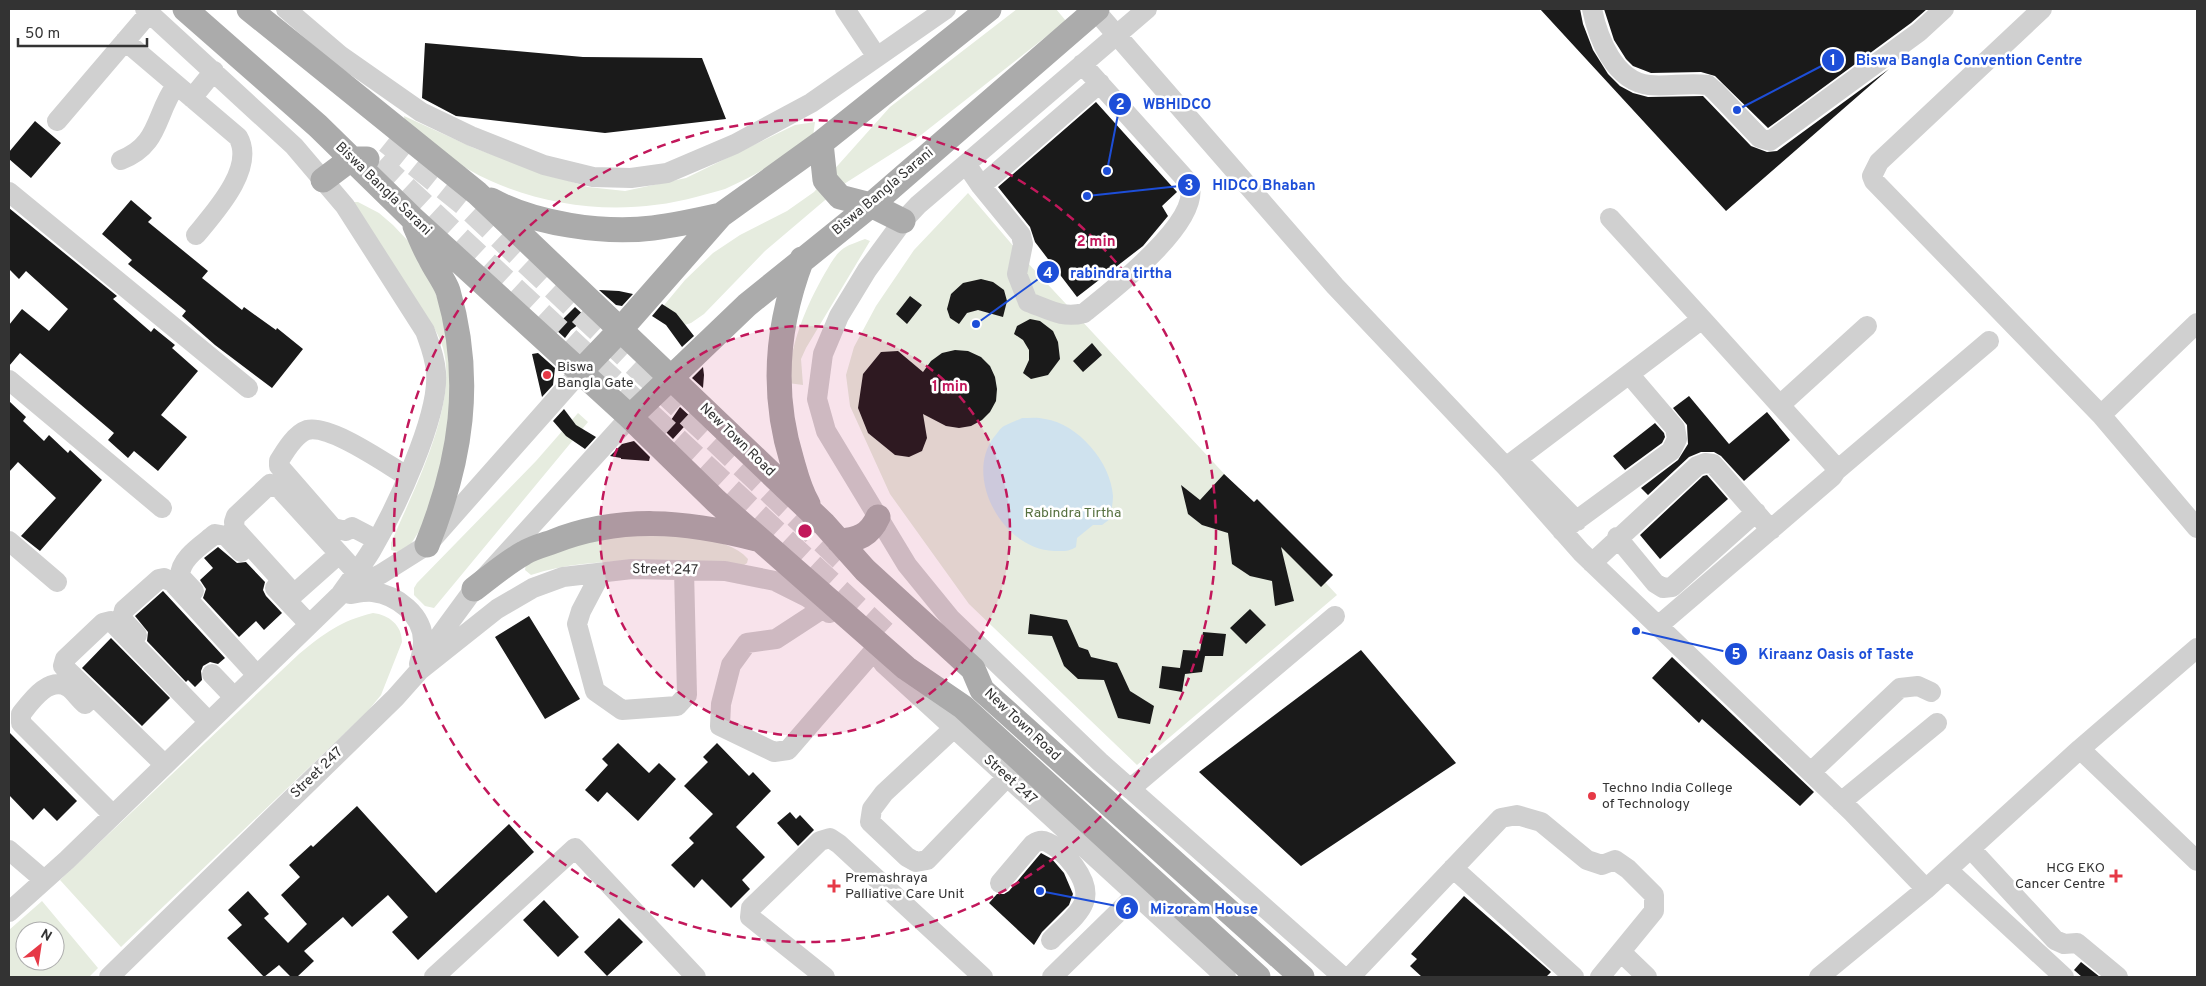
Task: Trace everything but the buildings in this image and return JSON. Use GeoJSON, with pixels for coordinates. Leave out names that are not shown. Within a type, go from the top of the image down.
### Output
{"type":"FeatureCollection","features":[{"type":"Feature","properties":{"kind":"main road","name":"Biswa Bangla Sarani"},"geometry":{"type":"LineString","coordinates":[[185,9],[318,126],[412,218],[581,371],[716,501],[906,668],[959,718]]}},
{"type":"Feature","properties":{"kind":"main road"},"geometry":{"type":"LineString","coordinates":[[249,9],[477,193],[620,330]]}},
{"type":"Feature","properties":{"kind":"main road"},"geometry":{"type":"LineString","coordinates":[[581,371],[677,267],[721,215],[821,143],[988,9]]}},
{"type":"Feature","properties":{"kind":"main road","name":"Biswa Bangla Sarani"},"geometry":{"type":"LineString","coordinates":[[630,417],[747,305],[870,205],[1096,9]]}},
{"type":"Feature","properties":{"kind":"main road"},"geometry":{"type":"LineString","coordinates":[[373,109],[387,141]]}},
{"type":"Feature","properties":{"kind":"main road"},"geometry":{"type":"LineString","coordinates":[[821,143],[825,180],[840,197],[870,205],[903,221]]}},
{"type":"Feature","properties":{"kind":"main road"},"geometry":{"type":"LineString","coordinates":[[323,180],[351,159],[368,159],[378,163]]}},
{"type":"Feature","properties":{"kind":"main road"},"geometry":{"type":"LineString","coordinates":[[477,193],[504,207],[554,222],[587,227],[651,228],[721,215]]}},
{"type":"Feature","properties":{"kind":"main road"},"geometry":{"type":"LineString","coordinates":[[412,218],[429,257],[447,289],[457,332],[461,376],[461,419],[454,462],[443,504],[427,545]]}},
{"type":"Feature","properties":{"kind":"main road"},"geometry":{"type":"LineString","coordinates":[[802,259],[785,312],[780,339],[779,394],[784,431],[796,476],[807,501],[832,532],[854,540],[866,535],[874,526],[878,517]]}},
{"type":"Feature","properties":{"kind":"main road","name":"New Town Road"},"geometry":{"type":"LineString","coordinates":[[620,330],[832,532],[865,570],[973,669],[982,690],[1302,977]]}},
{"type":"Feature","properties":{"kind":"main road"},"geometry":{"type":"LineString","coordinates":[[474,589],[524,553],[569,535],[617,525],[665,522],[714,528],[760,540]]}},
{"type":"Feature","properties":{"kind":"main road"},"geometry":{"type":"LineString","coordinates":[[938,649],[982,690]]}},
{"type":"Feature","properties":{"kind":"main road"},"geometry":{"type":"LineString","coordinates":[[921,667],[959,718],[1143,888],[1258,977]]}},
{"type":"Feature","properties":{"kind":"street"},"geometry":{"type":"LineString","coordinates":[[845,9],[877,57]]}},
{"type":"Feature","properties":{"kind":"street"},"geometry":{"type":"LineString","coordinates":[[296,12],[341,56],[421,112],[471,136],[544,165],[592,177],[631,178],[667,173],[735,144],[811,103],[946,9]]}},
{"type":"Feature","properties":{"kind":"street"},"geometry":{"type":"LineString","coordinates":[[1096,9],[1116,35],[1335,286],[1506,467],[1570,526]]}},
{"type":"Feature","properties":{"kind":"street"},"geometry":{"type":"LineString","coordinates":[[1147,9],[966,164],[903,221],[867,270],[839,316],[823,354],[817,399],[826,431],[907,565],[951,619],[1130,789],[1343,977]]}},
{"type":"Feature","properties":{"kind":"street"},"geometry":{"type":"LineString","coordinates":[[1592,9],[1601,40],[1623,74],[1649,85],[1698,84],[1708,86],[1716,91],[1760,138],[1770,141],[1919,32],[1944,9]]}},
{"type":"Feature","properties":{"kind":"street"},"geometry":{"type":"LineString","coordinates":[[2042,9],[1879,162],[1872,176],[1874,181],[1952,263],[2101,415],[2197,528]]}},
{"type":"Feature","properties":{"kind":"street"},"geometry":{"type":"LineString","coordinates":[[9,911],[108,819],[340,595],[376,540],[407,476],[425,432],[434,401],[437,373],[433,351],[425,331],[345,206],[294,146],[148,10],[125,41],[57,121]]}},
{"type":"Feature","properties":{"kind":"street"},"geometry":{"type":"LineString","coordinates":[[125,41],[238,137],[242,143],[238,172],[231,190],[196,236]]}},
{"type":"Feature","properties":{"kind":"street"},"geometry":{"type":"LineString","coordinates":[[966,164],[981,186],[1021,235],[1023,244],[1017,274],[1028,302],[1062,315],[1072,316],[1084,313],[1148,260],[1171,234],[1188,205],[1192,190],[1100,82],[1082,64]]}},
{"type":"Feature","properties":{"kind":"street"},"geometry":{"type":"LineString","coordinates":[[192,98],[214,71]]}},
{"type":"Feature","properties":{"kind":"street"},"geometry":{"type":"LineString","coordinates":[[981,186],[1100,82]]}},
{"type":"Feature","properties":{"kind":"street"},"geometry":{"type":"LineString","coordinates":[[121,160],[134,155],[152,137],[166,99],[176,85]]}},
{"type":"Feature","properties":{"kind":"street"},"geometry":{"type":"LineString","coordinates":[[9,192],[248,388]]}},
{"type":"Feature","properties":{"kind":"street"},"geometry":{"type":"LineString","coordinates":[[1610,218],[1833,464],[1836,471]]}},
{"type":"Feature","properties":{"kind":"street"},"geometry":{"type":"LineString","coordinates":[[1702,319],[1633,379],[1528,458],[1522,467],[1570,526],[1592,562],[1811,772],[1926,889]]}},
{"type":"Feature","properties":{"kind":"street"},"geometry":{"type":"LineString","coordinates":[[2101,415],[2197,323]]}},
{"type":"Feature","properties":{"kind":"street"},"geometry":{"type":"LineString","coordinates":[[1780,405],[1867,326]]}},
{"type":"Feature","properties":{"kind":"street"},"geometry":{"type":"LineString","coordinates":[[1658,626],[1989,341]]}},
{"type":"Feature","properties":{"kind":"street"},"geometry":{"type":"LineString","coordinates":[[340,595],[381,574],[427,545],[581,371]]}},
{"type":"Feature","properties":{"kind":"street"},"geometry":{"type":"LineString","coordinates":[[1506,467],[1633,379]]}},
{"type":"Feature","properties":{"kind":"street"},"geometry":{"type":"LineString","coordinates":[[1570,526],[1671,451],[1678,439],[1675,428],[1633,379]]}},
{"type":"Feature","properties":{"kind":"street"},"geometry":{"type":"LineString","coordinates":[[9,380],[162,508]]}},
{"type":"Feature","properties":{"kind":"street"},"geometry":{"type":"LineString","coordinates":[[418,671],[441,634],[474,589],[630,417]]}},
{"type":"Feature","properties":{"kind":"street"},"geometry":{"type":"LineString","coordinates":[[376,540],[352,527],[346,531],[334,528],[279,466],[278,461],[300,434],[307,430],[316,430],[334,433],[407,476]]}},
{"type":"Feature","properties":{"kind":"street"},"geometry":{"type":"LineString","coordinates":[[1592,562],[1697,466],[1705,463],[1714,464],[1771,530]]}},
{"type":"Feature","properties":{"kind":"street"},"geometry":{"type":"LineString","coordinates":[[339,554],[294,594],[235,529],[234,522],[236,516],[270,484],[280,490],[356,572]]}},
{"type":"Feature","properties":{"kind":"street"},"geometry":{"type":"LineString","coordinates":[[1618,538],[1656,583],[1663,588],[1672,587],[1756,512]]}},
{"type":"Feature","properties":{"kind":"street"},"geometry":{"type":"LineString","coordinates":[[261,671],[180,576],[180,568],[184,561],[215,534],[226,536],[309,624]]}},
{"type":"Feature","properties":{"kind":"street"},"geometry":{"type":"LineString","coordinates":[[9,541],[57,582]]}},
{"type":"Feature","properties":{"kind":"street","name":"Street 247"},"geometry":{"type":"LineString","coordinates":[[118,974],[394,698],[418,671],[497,609],[533,588],[563,577],[632,569],[725,571],[776,581],[807,597],[872,653],[959,718],[1007,777],[1073,837],[1143,888],[1226,977]]}},
{"type":"Feature","properties":{"kind":"street"},"geometry":{"type":"LineString","coordinates":[[601,573],[580,611],[577,624],[595,691],[622,710],[677,706],[686,696],[684,570]]}},
{"type":"Feature","properties":{"kind":"street"},"geometry":{"type":"LineString","coordinates":[[212,719],[122,619],[124,610],[159,579],[164,578],[172,582],[261,671]]}},
{"type":"Feature","properties":{"kind":"street"},"geometry":{"type":"LineString","coordinates":[[1681,579],[1695,594]]}},
{"type":"Feature","properties":{"kind":"street"},"geometry":{"type":"LineString","coordinates":[[340,595],[372,592],[398,599],[414,616],[420,627],[423,640],[418,671]]}},
{"type":"Feature","properties":{"kind":"street"},"geometry":{"type":"LineString","coordinates":[[822,609],[776,638],[747,643],[731,665],[721,704],[720,726],[774,752],[788,750],[872,653]]}},
{"type":"Feature","properties":{"kind":"street"},"geometry":{"type":"LineString","coordinates":[[1130,789],[1334,616]]}},
{"type":"Feature","properties":{"kind":"street"},"geometry":{"type":"LineString","coordinates":[[160,769],[63,666],[65,659],[103,623],[112,621],[212,719]]}},
{"type":"Feature","properties":{"kind":"street"},"geometry":{"type":"LineString","coordinates":[[1830,974],[1948,870],[2080,749],[2197,648]]}},
{"type":"Feature","properties":{"kind":"street"},"geometry":{"type":"LineString","coordinates":[[212,674],[234,697]]}},
{"type":"Feature","properties":{"kind":"street"},"geometry":{"type":"LineString","coordinates":[[108,819],[21,723],[21,714],[48,685],[58,684],[68,688],[160,769]]}},
{"type":"Feature","properties":{"kind":"street"},"geometry":{"type":"LineString","coordinates":[[1811,772],[1900,688],[1918,686],[1931,692]]}},
{"type":"Feature","properties":{"kind":"street"},"geometry":{"type":"LineString","coordinates":[[959,718],[884,793],[872,809],[870,822],[907,857],[916,862],[926,860],[1007,777]]}},
{"type":"Feature","properties":{"kind":"street"},"geometry":{"type":"LineString","coordinates":[[1841,802],[1937,723]]}},
{"type":"Feature","properties":{"kind":"street"},"geometry":{"type":"LineString","coordinates":[[9,727],[108,819]]}},
{"type":"Feature","properties":{"kind":"street"},"geometry":{"type":"LineString","coordinates":[[2080,749],[2197,862]]}},
{"type":"Feature","properties":{"kind":"street"},"geometry":{"type":"LineString","coordinates":[[1350,977],[1501,818],[1516,815],[1541,822],[1587,860],[1602,865],[1615,860],[1628,869],[1654,895],[1654,911],[1600,977]]}},
{"type":"Feature","properties":{"kind":"street"},"geometry":{"type":"LineString","coordinates":[[1060,852],[1073,837]]}},
{"type":"Feature","properties":{"kind":"street"},"geometry":{"type":"LineString","coordinates":[[825,977],[750,917],[751,908],[820,841],[830,838],[839,844],[983,977]]}},
{"type":"Feature","properties":{"kind":"street"},"geometry":{"type":"LineString","coordinates":[[1000,883],[1033,844],[1038,841],[1044,841],[1060,852],[1077,869],[1086,886],[1084,902],[1074,916],[1051,940]]}},
{"type":"Feature","properties":{"kind":"street"},"geometry":{"type":"LineString","coordinates":[[434,977],[575,848],[696,977]]}},
{"type":"Feature","properties":{"kind":"street"},"geometry":{"type":"LineString","coordinates":[[1970,849],[2055,940],[2064,944],[2077,944],[2118,977]]}},
{"type":"Feature","properties":{"kind":"street"},"geometry":{"type":"LineString","coordinates":[[9,850],[44,880]]}},
{"type":"Feature","properties":{"kind":"street"},"geometry":{"type":"LineString","coordinates":[[1453,868],[1574,977]]}},
{"type":"Feature","properties":{"kind":"street"},"geometry":{"type":"LineString","coordinates":[[1948,870],[2064,977]]}},
{"type":"Feature","properties":{"kind":"street"},"geometry":{"type":"LineString","coordinates":[[1052,977],[1143,888]]}},
{"type":"Feature","properties":{"kind":"street"},"geometry":{"type":"LineString","coordinates":[[1621,952],[1647,977]]}},
{"type":"Feature","properties":{"kind":"green space"},"geometry":{"type":"Polygon","coordinates":[[[1017,9],[1056,9],[1066,21],[921,135],[844,184],[765,251],[704,314],[691,323],[678,327],[663,309],[665,304],[685,280],[713,253],[740,235],[787,211],[814,192],[890,107],[1017,9]]]}},
{"type":"Feature","properties":{"kind":"green space"},"geometry":{"type":"Polygon","coordinates":[[[404,116],[474,148],[538,171],[588,187],[625,191],[686,178],[795,125],[815,122],[813,136],[771,165],[725,189],[671,203],[645,206],[592,207],[566,204],[541,198],[515,191],[491,181],[457,163],[426,141],[405,125],[404,116]]]}},
{"type":"Feature","properties":{"kind":"green space","name":"Rabindra Tirtha"},"geometry":{"type":"Polygon","coordinates":[[[968,193],[1026,261],[1337,595],[1137,765],[969,604],[890,494],[850,406],[846,375],[854,347],[876,306],[914,250],[968,193]]]}},
{"type":"Feature","properties":{"kind":"green space"},"geometry":{"type":"Polygon","coordinates":[[[358,202],[379,213],[393,225],[409,242],[425,267],[439,302],[455,366],[447,462],[421,528],[411,544],[398,552],[391,550],[391,543],[431,447],[445,395],[446,370],[441,341],[434,328],[352,204],[358,202]]]}},
{"type":"Feature","properties":{"kind":"green space"},"geometry":{"type":"Polygon","coordinates":[[[865,239],[870,241],[801,359],[803,385],[788,383],[792,354],[800,326],[818,286],[841,250],[865,239]]]}},
{"type":"Feature","properties":{"kind":"green space"},"geometry":{"type":"Polygon","coordinates":[[[578,413],[588,422],[434,608],[425,606],[414,595],[414,588],[417,583],[536,461],[578,413]]]}},
{"type":"Feature","properties":{"kind":"green space"},"geometry":{"type":"Polygon","coordinates":[[[635,531],[711,540],[738,551],[748,559],[747,563],[744,565],[636,561],[582,564],[556,568],[531,575],[525,570],[526,564],[570,543],[635,531]]]}},
{"type":"Feature","properties":{"kind":"green space"},"geometry":{"type":"Polygon","coordinates":[[[373,613],[384,616],[394,622],[400,631],[402,642],[381,695],[367,712],[121,947],[60,880],[299,654],[342,624],[373,613]]]}},
{"type":"Feature","properties":{"kind":"green space"},"geometry":{"type":"Polygon","coordinates":[[[42,901],[59,921],[19,921],[42,901]]]}},
{"type":"Feature","properties":{"kind":"green space"},"geometry":{"type":"Polygon","coordinates":[[[15,925],[15,971],[65,971],[65,929],[98,968],[89,977],[9,977],[9,930],[15,925]]]}},
{"type":"Feature","properties":{"kind":"water"},"geometry":{"type":"Polygon","coordinates":[[[1022,418],[1042,418],[1069,428],[1091,447],[1106,470],[1111,483],[1113,496],[1110,519],[1102,525],[1093,525],[1077,538],[1076,547],[1070,550],[1054,551],[1036,547],[1019,539],[1005,525],[994,509],[986,491],[983,472],[986,454],[994,437],[1001,428],[1022,418]]]}},
{"type":"Feature","properties":{"kind":"tunnel"},"geometry":{"type":"LineString","coordinates":[[387,141],[465,204],[843,560]]}},
{"type":"Feature","properties":{"kind":"tunnel"},"geometry":{"type":"LineString","coordinates":[[378,163],[884,633]]}},
{"type":"Feature","properties":{"kind":"place","name":"Biswa Bangla Convention Centre"},"geometry":{"type":"Point","coordinates":[1737,110]}},
{"type":"Feature","properties":{"kind":"place","name":"WBHIDCO"},"geometry":{"type":"Point","coordinates":[1107,171]}},
{"type":"Feature","properties":{"kind":"place","name":"HIDCO Bhaban"},"geometry":{"type":"Point","coordinates":[1087,196]}},
{"type":"Feature","properties":{"kind":"place","name":"rabindra tirtha"},"geometry":{"type":"Point","coordinates":[976,324]}},
{"type":"Feature","properties":{"kind":"place","name":"Biswa Bangla Gate"},"geometry":{"type":"Point","coordinates":[547,375]}},
{"type":"Feature","properties":{"kind":"place","name":"Kiraanz Oasis of Taste"},"geometry":{"type":"Point","coordinates":[1636,631]}},
{"type":"Feature","properties":{"kind":"place","name":"Techno India College of Technology"},"geometry":{"type":"Point","coordinates":[1592,796]}},
{"type":"Feature","properties":{"kind":"place","name":"HCG EKO Cancer Centre"},"geometry":{"type":"Point","coordinates":[2116,876]}},
{"type":"Feature","properties":{"kind":"place","name":"Premashraya Palliative Care Unit"},"geometry":{"type":"Point","coordinates":[834,886]}},
{"type":"Feature","properties":{"kind":"place","name":"Mizoram House"},"geometry":{"type":"Point","coordinates":[1040,891]}}]}
